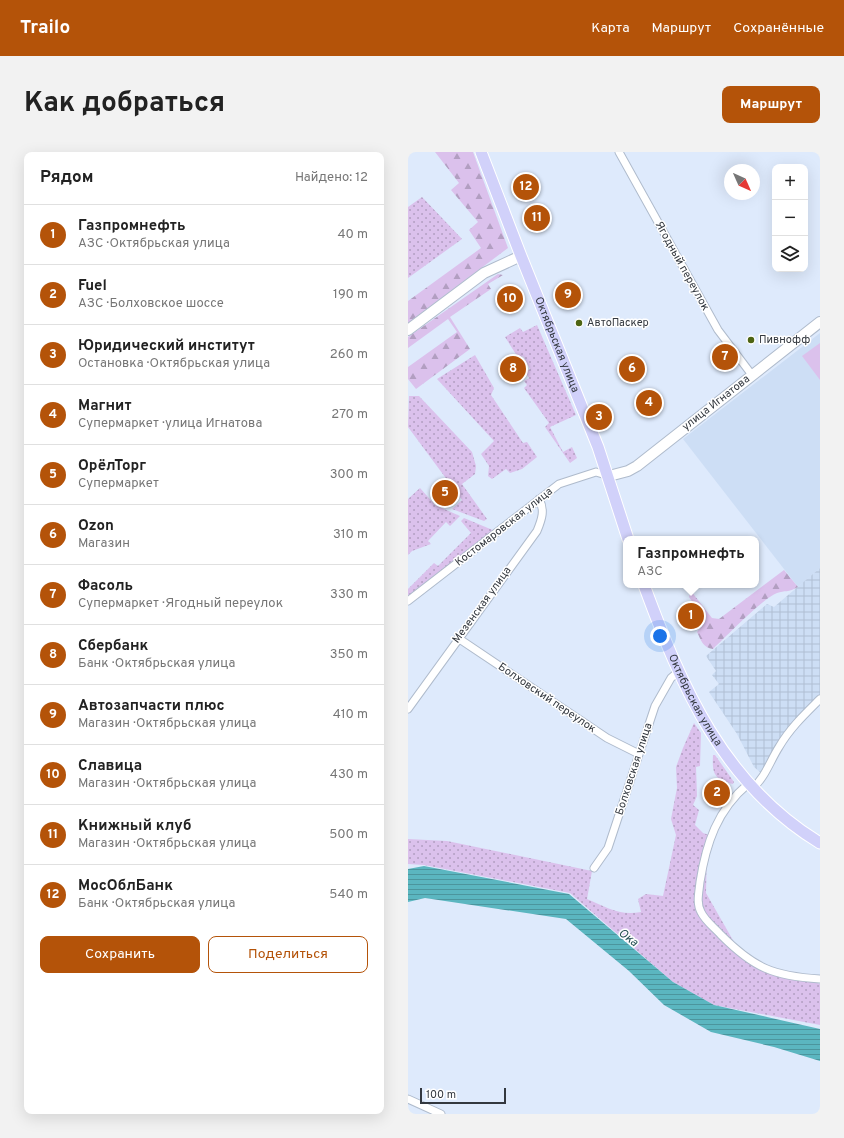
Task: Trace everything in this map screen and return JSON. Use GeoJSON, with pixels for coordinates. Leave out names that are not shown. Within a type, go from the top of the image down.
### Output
{"type":"FeatureCollection","features":[{"type":"Feature","properties":{"kind":"main road","name":"Октябрьская улица"},"geometry":{"type":"LineString","coordinates":[[481,152],[520,256],[598,447],[627,536]]}},
{"type":"Feature","properties":{"kind":"main road"},"geometry":{"type":"LineString","coordinates":[[408,330],[484,273],[520,256]]}},
{"type":"Feature","properties":{"kind":"main road","name":"улица Игнатова"},"geometry":{"type":"LineString","coordinates":[[608,476],[628,471],[637,466],[820,322]]}},
{"type":"Feature","properties":{"kind":"main road","name":"Октябрьская улица"},"geometry":{"type":"LineString","coordinates":[[645,588],[678,672],[700,716],[734,767],[750,787],[787,821],[820,843]]}},
{"type":"Feature","properties":{"kind":"street","name":"Ягодный переулок"},"geometry":{"type":"LineString","coordinates":[[619,152],[715,324],[752,375]]}},
{"type":"Feature","properties":{"kind":"street","name":"Костомаровская улица"},"geometry":{"type":"LineString","coordinates":[[408,601],[559,484],[596,472],[608,476]]}},
{"type":"Feature","properties":{"kind":"street","name":"Мезенская улица"},"geometry":{"type":"LineString","coordinates":[[408,709],[537,531],[543,513],[539,498]]}},
{"type":"Feature","properties":{"kind":"street","name":"Болховский переулок"},"geometry":{"type":"LineString","coordinates":[[458,638],[607,738],[639,754]]}},
{"type":"Feature","properties":{"kind":"street","name":"Болховская улица"},"geometry":{"type":"LineString","coordinates":[[594,868],[608,848],[655,706],[671,678],[678,672]]}},
{"type":"Feature","properties":{"kind":"street"},"geometry":{"type":"LineString","coordinates":[[820,699],[797,722],[779,746],[766,774],[723,810],[712,833],[705,855],[698,901],[701,912],[736,950],[750,961],[774,973],[796,978],[820,979]]}},
{"type":"Feature","properties":{"kind":"street"},"geometry":{"type":"LineString","coordinates":[[408,1099],[442,1114]]}},
{"type":"Feature","properties":{"kind":"shaded area"},"geometry":{"type":"Polygon","coordinates":[[[820,333],[820,568],[798,587],[683,439],[820,333]]]}},
{"type":"Feature","properties":{"kind":"shaded area"},"geometry":{"type":"Polygon","coordinates":[[[820,568],[820,696],[795,719],[785,732],[761,773],[754,767],[737,734],[709,692],[719,684],[712,675],[716,671],[706,656],[767,604],[774,607],[820,568]]]}},
{"type":"Feature","properties":{"kind":"green space"},"geometry":{"type":"Polygon","coordinates":[[[435,152],[473,152],[508,248],[408,323],[408,301],[481,248],[469,230],[478,222],[451,190],[459,183],[435,152]]]}},
{"type":"Feature","properties":{"kind":"green space"},"geometry":{"type":"Polygon","coordinates":[[[422,197],[462,239],[408,278],[408,207],[422,197]]]}},
{"type":"Feature","properties":{"kind":"green space"},"geometry":{"type":"Polygon","coordinates":[[[498,274],[503,275],[488,284],[491,289],[450,317],[470,349],[416,389],[408,379],[408,367],[457,332],[448,319],[408,348],[408,337],[498,274]]]}},
{"type":"Feature","properties":{"kind":"green space"},"geometry":{"type":"Polygon","coordinates":[[[537,325],[576,415],[550,427],[563,452],[572,447],[577,458],[570,463],[545,427],[549,423],[524,388],[527,385],[524,381],[529,378],[525,372],[530,369],[523,356],[519,359],[505,337],[520,328],[523,332],[537,325]]]}},
{"type":"Feature","properties":{"kind":"green space"},"geometry":{"type":"Polygon","coordinates":[[[820,343],[820,380],[802,356],[820,343]]]}},
{"type":"Feature","properties":{"kind":"green space"},"geometry":{"type":"Polygon","coordinates":[[[475,355],[494,388],[491,395],[523,443],[527,442],[537,457],[522,469],[510,473],[506,469],[492,479],[488,476],[489,466],[481,454],[494,441],[437,379],[475,355]]]}},
{"type":"Feature","properties":{"kind":"green space"},"geometry":{"type":"Polygon","coordinates":[[[409,396],[419,396],[472,452],[476,466],[475,474],[462,484],[487,519],[484,521],[452,509],[462,500],[408,427],[409,396]]]}},
{"type":"Feature","properties":{"kind":"green space"},"geometry":{"type":"Polygon","coordinates":[[[420,488],[435,505],[460,516],[450,526],[446,522],[428,541],[431,544],[412,551],[408,555],[408,499],[420,488]]]}},
{"type":"Feature","properties":{"kind":"green space"},"geometry":{"type":"Polygon","coordinates":[[[464,518],[495,531],[408,597],[408,589],[434,563],[438,566],[471,533],[461,521],[464,518]]]}},
{"type":"Feature","properties":{"kind":"green space"},"geometry":{"type":"Polygon","coordinates":[[[784,570],[798,587],[792,590],[777,593],[763,602],[713,649],[707,647],[701,641],[697,632],[702,626],[696,607],[689,597],[691,591],[712,618],[719,619],[784,570]]]}},
{"type":"Feature","properties":{"kind":"green space"},"geometry":{"type":"Polygon","coordinates":[[[694,723],[701,733],[700,766],[696,767],[697,796],[693,805],[699,810],[695,825],[703,833],[709,835],[707,843],[706,893],[742,956],[820,984],[820,1025],[714,1005],[673,982],[570,893],[424,865],[408,864],[408,839],[447,841],[592,871],[587,899],[619,912],[641,912],[638,899],[646,894],[663,896],[676,835],[671,819],[677,788],[676,767],[694,723]]]}},
{"type":"Feature","properties":{"kind":"green space"},"geometry":{"type":"Polygon","coordinates":[[[713,755],[715,755],[734,782],[733,784],[718,778],[713,767],[713,755]]]}},
{"type":"Feature","properties":{"kind":"water"},"geometry":{"type":"Polygon","coordinates":[[[424,866],[569,894],[673,982],[714,1005],[820,1029],[820,1061],[774,1047],[711,1032],[664,1005],[629,971],[566,919],[425,898],[408,902],[408,869],[424,866]]]}},
{"type":"Feature","properties":{"kind":"place","name":"МосОблБанк"},"geometry":{"type":"Point","coordinates":[526,187]}},
{"type":"Feature","properties":{"kind":"place","name":"Книжный клуб"},"geometry":{"type":"Point","coordinates":[537,218]}},
{"type":"Feature","properties":{"kind":"place","name":"Автозапчасти плюс"},"geometry":{"type":"Point","coordinates":[568,295]}},
{"type":"Feature","properties":{"kind":"place","name":"Славица"},"geometry":{"type":"Point","coordinates":[510,299]}},
{"type":"Feature","properties":{"kind":"place","name":"АвтоПаскер"},"geometry":{"type":"Point","coordinates":[579,323]}},
{"type":"Feature","properties":{"kind":"place","name":"Пивнофф"},"geometry":{"type":"Point","coordinates":[751,340]}},
{"type":"Feature","properties":{"kind":"place","name":"Фасоль"},"geometry":{"type":"Point","coordinates":[725,357]}},
{"type":"Feature","properties":{"kind":"place","name":"Сбербанк"},"geometry":{"type":"Point","coordinates":[513,369]}},
{"type":"Feature","properties":{"kind":"place","name":"Ozon"},"geometry":{"type":"Point","coordinates":[632,369]}},
{"type":"Feature","properties":{"kind":"place","name":"Магнит"},"geometry":{"type":"Point","coordinates":[649,403]}},
{"type":"Feature","properties":{"kind":"place","name":"Юридический институт"},"geometry":{"type":"Point","coordinates":[599,417]}},
{"type":"Feature","properties":{"kind":"place","name":"ОрёлТорг"},"geometry":{"type":"Point","coordinates":[445,493]}},
{"type":"Feature","properties":{"kind":"place","name":"Газпромнефть"},"geometry":{"type":"Point","coordinates":[691,616]}},
{"type":"Feature","properties":{"kind":"place","name":"Fuel"},"geometry":{"type":"Point","coordinates":[717,793]}},
{"type":"Feature","properties":{"kind":"water label","name":"Ока"},"geometry":{"type":"Point","coordinates":[628,938]}}]}
